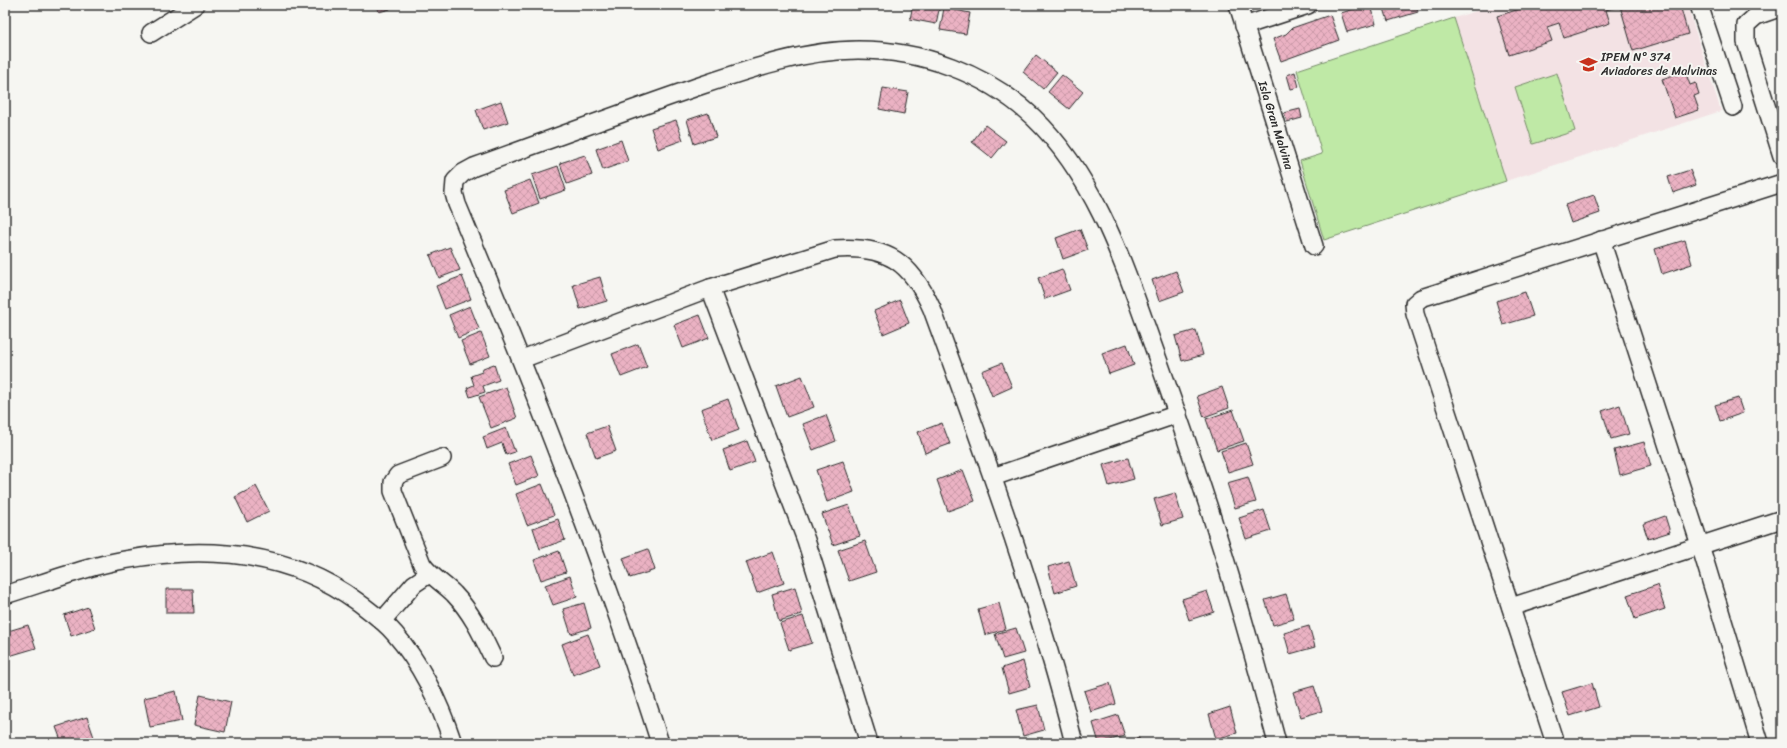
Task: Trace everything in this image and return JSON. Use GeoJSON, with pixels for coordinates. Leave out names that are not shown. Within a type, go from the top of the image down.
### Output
{"type":"FeatureCollection","features":[{"type":"Feature","properties":{"kind":"street"},"geometry":{"type":"LineString","coordinates":[[151,33],[195,5]]}},
{"type":"Feature","properties":{"kind":"street","name":"Isla Gran Malvina"},"geometry":{"type":"LineString","coordinates":[[1238,5],[1314,246]]}},
{"type":"Feature","properties":{"kind":"street"},"geometry":{"type":"LineString","coordinates":[[1244,26],[1308,5]]}},
{"type":"Feature","properties":{"kind":"street"},"geometry":{"type":"LineString","coordinates":[[1699,5],[1733,107]]}},
{"type":"Feature","properties":{"kind":"street"},"geometry":{"type":"LineString","coordinates":[[1782,7],[1756,16],[1746,25],[1746,42],[1782,156]]}},
{"type":"Feature","properties":{"kind":"street"},"geometry":{"type":"LineString","coordinates":[[660,743],[635,667],[582,519],[522,359],[457,204],[454,193],[455,181],[464,173],[474,168],[643,105],[779,62],[854,50],[890,51],[923,58],[952,66],[975,76],[1031,115],[1053,138],[1074,165],[1095,202],[1117,250],[1178,414],[1239,604],[1256,663],[1276,743]]}},
{"type":"Feature","properties":{"kind":"street"},"geometry":{"type":"LineString","coordinates":[[1555,743],[1415,314],[1414,304],[1421,298],[1782,183]]}},
{"type":"Feature","properties":{"kind":"street"},"geometry":{"type":"LineString","coordinates":[[1602,240],[1700,545],[1760,743]]}},
{"type":"Feature","properties":{"kind":"street"},"geometry":{"type":"LineString","coordinates":[[522,359],[710,288],[835,249],[855,248],[872,250],[886,255],[902,265],[924,291],[932,309],[993,477],[1051,661],[1074,743]]}},
{"type":"Feature","properties":{"kind":"street"},"geometry":{"type":"LineString","coordinates":[[710,288],[806,540],[869,743]]}},
{"type":"Feature","properties":{"kind":"street"},"geometry":{"type":"LineString","coordinates":[[993,477],[1178,414]]}},
{"type":"Feature","properties":{"kind":"street"},"geometry":{"type":"LineString","coordinates":[[442,458],[398,475],[393,482],[393,491],[422,564],[429,574],[453,593],[466,608],[475,621],[493,658]]}},
{"type":"Feature","properties":{"kind":"street"},"geometry":{"type":"LineString","coordinates":[[1511,607],[1782,519]]}},
{"type":"Feature","properties":{"kind":"street"},"geometry":{"type":"LineString","coordinates":[[5,595],[60,577],[123,560],[162,554],[203,551],[259,557],[288,565],[324,581],[349,596],[382,621],[410,653],[431,688],[453,743]]}},
{"type":"Feature","properties":{"kind":"street"},"geometry":{"type":"LineString","coordinates":[[382,621],[414,584],[429,574]]}},
{"type":"Feature","properties":{"kind":"shaded area","name":"IPEM N° 374 Aviadores de Malvinas"},"geometry":{"type":"Polygon","coordinates":[[[1495,5],[1687,5],[1721,111],[1506,181],[1454,18],[1495,5]]]}},
{"type":"Feature","properties":{"kind":"green space"},"geometry":{"type":"Polygon","coordinates":[[[1454,18],[1506,181],[1324,240],[1300,161],[1322,154],[1297,70],[1454,18]]]}},
{"type":"Feature","properties":{"kind":"green space"},"geometry":{"type":"Polygon","coordinates":[[[1557,73],[1575,131],[1533,144],[1515,87],[1557,73]]]}},
{"type":"Feature","properties":{"kind":"building"},"geometry":{"type":"Polygon","coordinates":[[[376,5],[392,5],[390,9],[379,12],[376,5]]]}},
{"type":"Feature","properties":{"kind":"building"},"geometry":{"type":"Polygon","coordinates":[[[913,5],[940,5],[936,24],[910,19],[913,5]]]}},
{"type":"Feature","properties":{"kind":"building"},"geometry":{"type":"Polygon","coordinates":[[[1371,5],[1376,24],[1347,32],[1341,13],[1371,5]]]}},
{"type":"Feature","properties":{"kind":"building"},"geometry":{"type":"Polygon","coordinates":[[[1383,5],[1416,5],[1418,12],[1388,21],[1383,5]]]}},
{"type":"Feature","properties":{"kind":"building"},"geometry":{"type":"Polygon","coordinates":[[[1533,5],[1680,5],[1688,34],[1633,51],[1620,6],[1606,10],[1610,23],[1564,38],[1559,23],[1547,27],[1552,41],[1509,55],[1497,16],[1533,5]]]}},
{"type":"Feature","properties":{"kind":"building"},"geometry":{"type":"Polygon","coordinates":[[[944,8],[970,13],[966,34],[940,30],[944,8]]]}},
{"type":"Feature","properties":{"kind":"building"},"geometry":{"type":"Polygon","coordinates":[[[1330,15],[1339,40],[1281,61],[1273,39],[1286,34],[1292,28],[1330,15]]]}},
{"type":"Feature","properties":{"kind":"building"},"geometry":{"type":"Polygon","coordinates":[[[1036,55],[1057,72],[1043,89],[1023,72],[1036,55]]]}},
{"type":"Feature","properties":{"kind":"building"},"geometry":{"type":"Polygon","coordinates":[[[1685,71],[1690,85],[1696,83],[1699,94],[1694,96],[1699,110],[1675,118],[1662,79],[1685,71]]]}},
{"type":"Feature","properties":{"kind":"building"},"geometry":{"type":"Polygon","coordinates":[[[1295,72],[1299,87],[1291,89],[1287,75],[1295,72]]]}},
{"type":"Feature","properties":{"kind":"building"},"geometry":{"type":"Polygon","coordinates":[[[1062,75],[1083,92],[1069,109],[1048,92],[1062,75]]]}},
{"type":"Feature","properties":{"kind":"building"},"geometry":{"type":"Polygon","coordinates":[[[883,88],[908,92],[904,114],[879,109],[883,88]]]}},
{"type":"Feature","properties":{"kind":"building"},"geometry":{"type":"Polygon","coordinates":[[[501,101],[508,122],[483,130],[476,110],[501,101]]]}},
{"type":"Feature","properties":{"kind":"building"},"geometry":{"type":"Polygon","coordinates":[[[1300,109],[1302,118],[1287,122],[1284,113],[1300,109]]]}},
{"type":"Feature","properties":{"kind":"building"},"geometry":{"type":"Polygon","coordinates":[[[708,113],[716,137],[694,144],[687,120],[708,113]]]}},
{"type":"Feature","properties":{"kind":"building"},"geometry":{"type":"Polygon","coordinates":[[[676,120],[683,140],[658,149],[651,128],[676,120]]]}},
{"type":"Feature","properties":{"kind":"building"},"geometry":{"type":"Polygon","coordinates":[[[985,125],[1006,141],[992,158],[972,142],[985,125]]]}},
{"type":"Feature","properties":{"kind":"building"},"geometry":{"type":"Polygon","coordinates":[[[621,140],[628,161],[603,170],[596,149],[621,140]]]}},
{"type":"Feature","properties":{"kind":"building"},"geometry":{"type":"Polygon","coordinates":[[[585,155],[592,175],[567,184],[560,163],[585,155]]]}},
{"type":"Feature","properties":{"kind":"building"},"geometry":{"type":"Polygon","coordinates":[[[558,166],[566,190],[540,199],[532,175],[558,166]]]}},
{"type":"Feature","properties":{"kind":"building"},"geometry":{"type":"Polygon","coordinates":[[[1690,170],[1696,185],[1673,193],[1668,177],[1690,170]]]}},
{"type":"Feature","properties":{"kind":"building"},"geometry":{"type":"Polygon","coordinates":[[[530,180],[539,203],[513,213],[504,190],[530,180]]]}},
{"type":"Feature","properties":{"kind":"building"},"geometry":{"type":"Polygon","coordinates":[[[1594,195],[1600,213],[1571,223],[1565,205],[1594,195]]]}},
{"type":"Feature","properties":{"kind":"building"},"geometry":{"type":"Polygon","coordinates":[[[1080,229],[1088,250],[1063,259],[1056,238],[1080,229]]]}},
{"type":"Feature","properties":{"kind":"building"},"geometry":{"type":"Polygon","coordinates":[[[1685,240],[1692,264],[1662,274],[1655,249],[1685,240]]]}},
{"type":"Feature","properties":{"kind":"building"},"geometry":{"type":"Polygon","coordinates":[[[450,247],[460,270],[439,278],[430,255],[450,247]]]}},
{"type":"Feature","properties":{"kind":"building"},"geometry":{"type":"Polygon","coordinates":[[[1062,269],[1070,290],[1045,299],[1038,278],[1062,269]]]}},
{"type":"Feature","properties":{"kind":"building"},"geometry":{"type":"Polygon","coordinates":[[[1176,271],[1184,292],[1159,301],[1152,280],[1176,271]]]}},
{"type":"Feature","properties":{"kind":"building"},"geometry":{"type":"Polygon","coordinates":[[[462,276],[471,299],[445,309],[436,286],[462,276]]]}},
{"type":"Feature","properties":{"kind":"building"},"geometry":{"type":"Polygon","coordinates":[[[600,277],[607,301],[580,309],[573,285],[600,277]]]}},
{"type":"Feature","properties":{"kind":"building"},"geometry":{"type":"Polygon","coordinates":[[[1525,292],[1533,316],[1503,325],[1496,301],[1525,292]]]}},
{"type":"Feature","properties":{"kind":"building"},"geometry":{"type":"Polygon","coordinates":[[[900,300],[909,323],[883,334],[874,311],[900,300]]]}},
{"type":"Feature","properties":{"kind":"building"},"geometry":{"type":"Polygon","coordinates":[[[470,306],[479,329],[458,338],[449,315],[470,306]]]}},
{"type":"Feature","properties":{"kind":"building"},"geometry":{"type":"Polygon","coordinates":[[[700,315],[709,338],[683,348],[674,325],[700,315]]]}},
{"type":"Feature","properties":{"kind":"building"},"geometry":{"type":"Polygon","coordinates":[[[1196,330],[1203,355],[1182,361],[1175,336],[1196,330]]]}},
{"type":"Feature","properties":{"kind":"building"},"geometry":{"type":"Polygon","coordinates":[[[481,333],[490,356],[470,364],[461,341],[481,333]]]}},
{"type":"Feature","properties":{"kind":"building"},"geometry":{"type":"Polygon","coordinates":[[[638,344],[647,367],[621,377],[612,354],[638,344]]]}},
{"type":"Feature","properties":{"kind":"building"},"geometry":{"type":"Polygon","coordinates":[[[1127,344],[1134,365],[1109,374],[1102,353],[1127,344]]]}},
{"type":"Feature","properties":{"kind":"building"},"geometry":{"type":"Polygon","coordinates":[[[1002,363],[1012,387],[992,396],[982,371],[1002,363]]]}},
{"type":"Feature","properties":{"kind":"building"},"geometry":{"type":"Polygon","coordinates":[[[494,364],[499,380],[483,386],[485,392],[470,397],[467,388],[474,385],[471,376],[482,372],[483,368],[494,364]]]}},
{"type":"Feature","properties":{"kind":"building"},"geometry":{"type":"Polygon","coordinates":[[[802,376],[814,407],[787,417],[776,386],[802,376]]]}},
{"type":"Feature","properties":{"kind":"building"},"geometry":{"type":"Polygon","coordinates":[[[506,387],[517,418],[491,428],[479,397],[506,387]]]}},
{"type":"Feature","properties":{"kind":"building"},"geometry":{"type":"Polygon","coordinates":[[[1222,387],[1229,408],[1204,417],[1197,396],[1222,387]]]}},
{"type":"Feature","properties":{"kind":"building"},"geometry":{"type":"Polygon","coordinates":[[[1738,398],[1743,413],[1720,421],[1715,405],[1738,398]]]}},
{"type":"Feature","properties":{"kind":"building"},"geometry":{"type":"Polygon","coordinates":[[[728,399],[739,430],[712,440],[701,409],[728,399]]]}},
{"type":"Feature","properties":{"kind":"building"},"geometry":{"type":"Polygon","coordinates":[[[1620,405],[1629,434],[1611,439],[1602,411],[1620,405]]]}},
{"type":"Feature","properties":{"kind":"building"},"geometry":{"type":"Polygon","coordinates":[[[1233,410],[1244,441],[1217,450],[1206,419],[1233,410]]]}},
{"type":"Feature","properties":{"kind":"building"},"geometry":{"type":"Polygon","coordinates":[[[826,415],[836,441],[813,450],[803,424],[826,415]]]}},
{"type":"Feature","properties":{"kind":"building"},"geometry":{"type":"Polygon","coordinates":[[[942,423],[950,444],[925,453],[918,432],[942,423]]]}},
{"type":"Feature","properties":{"kind":"building"},"geometry":{"type":"Polygon","coordinates":[[[607,426],[616,451],[596,458],[587,433],[607,426]]]}},
{"type":"Feature","properties":{"kind":"building"},"geometry":{"type":"Polygon","coordinates":[[[506,428],[515,452],[506,455],[502,443],[487,449],[483,437],[506,428]]]}},
{"type":"Feature","properties":{"kind":"building"},"geometry":{"type":"Polygon","coordinates":[[[747,441],[755,462],[730,471],[723,450],[747,441]]]}},
{"type":"Feature","properties":{"kind":"building"},"geometry":{"type":"Polygon","coordinates":[[[1644,442],[1651,466],[1620,475],[1614,450],[1644,442]]]}},
{"type":"Feature","properties":{"kind":"building"},"geometry":{"type":"Polygon","coordinates":[[[1246,443],[1253,464],[1228,472],[1221,451],[1246,443]]]}},
{"type":"Feature","properties":{"kind":"building"},"geometry":{"type":"Polygon","coordinates":[[[531,455],[539,476],[516,485],[508,464],[531,455]]]}},
{"type":"Feature","properties":{"kind":"building"},"geometry":{"type":"Polygon","coordinates":[[[1128,458],[1134,479],[1109,486],[1103,465],[1128,458]]]}},
{"type":"Feature","properties":{"kind":"building"},"geometry":{"type":"Polygon","coordinates":[[[843,461],[854,492],[827,502],[816,470],[843,461]]]}},
{"type":"Feature","properties":{"kind":"building"},"geometry":{"type":"Polygon","coordinates":[[[963,470],[975,501],[948,511],[937,480],[963,470]]]}},
{"type":"Feature","properties":{"kind":"building"},"geometry":{"type":"Polygon","coordinates":[[[1248,477],[1256,502],[1235,508],[1227,483],[1248,477]]]}},
{"type":"Feature","properties":{"kind":"building"},"geometry":{"type":"Polygon","coordinates":[[[542,484],[554,515],[527,525],[516,494],[542,484]]]}},
{"type":"Feature","properties":{"kind":"building"},"geometry":{"type":"Polygon","coordinates":[[[256,486],[269,511],[247,522],[235,497],[256,486]]]}},
{"type":"Feature","properties":{"kind":"building"},"geometry":{"type":"Polygon","coordinates":[[[1175,493],[1183,519],[1162,525],[1154,499],[1175,493]]]}},
{"type":"Feature","properties":{"kind":"building"},"geometry":{"type":"Polygon","coordinates":[[[849,505],[860,536],[833,545],[822,514],[849,505]]]}},
{"type":"Feature","properties":{"kind":"building"},"geometry":{"type":"Polygon","coordinates":[[[1264,510],[1271,531],[1246,539],[1239,518],[1264,510]]]}},
{"type":"Feature","properties":{"kind":"building"},"geometry":{"type":"Polygon","coordinates":[[[1665,516],[1670,532],[1648,539],[1643,524],[1665,516]]]}},
{"type":"Feature","properties":{"kind":"building"},"geometry":{"type":"Polygon","coordinates":[[[558,519],[565,540],[540,549],[533,528],[558,519]]]}},
{"type":"Feature","properties":{"kind":"building"},"geometry":{"type":"Polygon","coordinates":[[[865,541],[876,572],[849,581],[838,550],[865,541]]]}},
{"type":"Feature","properties":{"kind":"building"},"geometry":{"type":"Polygon","coordinates":[[[648,549],[655,570],[630,578],[623,558],[648,549]]]}},
{"type":"Feature","properties":{"kind":"building"},"geometry":{"type":"Polygon","coordinates":[[[559,551],[566,572],[541,580],[534,560],[559,551]]]}},
{"type":"Feature","properties":{"kind":"building"},"geometry":{"type":"Polygon","coordinates":[[[773,552],[784,583],[757,593],[746,562],[773,552]]]}},
{"type":"Feature","properties":{"kind":"building"},"geometry":{"type":"Polygon","coordinates":[[[1069,561],[1076,586],[1055,593],[1048,567],[1069,561]]]}},
{"type":"Feature","properties":{"kind":"building"},"geometry":{"type":"Polygon","coordinates":[[[570,576],[577,597],[553,605],[545,585],[570,576]]]}},
{"type":"Feature","properties":{"kind":"building"},"geometry":{"type":"Polygon","coordinates":[[[1657,585],[1665,609],[1635,619],[1627,595],[1657,585]]]}},
{"type":"Feature","properties":{"kind":"building"},"geometry":{"type":"Polygon","coordinates":[[[795,587],[802,614],[779,621],[772,594],[795,587]]]}},
{"type":"Feature","properties":{"kind":"building"},"geometry":{"type":"Polygon","coordinates":[[[166,589],[193,589],[194,613],[166,613],[166,589]]]}},
{"type":"Feature","properties":{"kind":"building"},"geometry":{"type":"Polygon","coordinates":[[[1207,591],[1214,612],[1189,620],[1182,599],[1207,591]]]}},
{"type":"Feature","properties":{"kind":"building"},"geometry":{"type":"Polygon","coordinates":[[[1286,594],[1294,619],[1273,625],[1265,600],[1286,594]]]}},
{"type":"Feature","properties":{"kind":"building"},"geometry":{"type":"Polygon","coordinates":[[[584,603],[591,628],[571,634],[563,609],[584,603]]]}},
{"type":"Feature","properties":{"kind":"building"},"geometry":{"type":"Polygon","coordinates":[[[999,603],[1006,629],[985,635],[978,609],[999,603]]]}},
{"type":"Feature","properties":{"kind":"building"},"geometry":{"type":"Polygon","coordinates":[[[88,607],[95,628],[71,636],[64,615],[88,607]]]}},
{"type":"Feature","properties":{"kind":"building"},"geometry":{"type":"Polygon","coordinates":[[[803,616],[812,643],[789,650],[780,623],[803,616]]]}},
{"type":"Feature","properties":{"kind":"building"},"geometry":{"type":"Polygon","coordinates":[[[28,625],[36,648],[9,656],[5,642],[5,632],[28,625]]]}},
{"type":"Feature","properties":{"kind":"building"},"geometry":{"type":"Polygon","coordinates":[[[1309,626],[1315,647],[1290,654],[1284,633],[1309,626]]]}},
{"type":"Feature","properties":{"kind":"building"},"geometry":{"type":"Polygon","coordinates":[[[1016,628],[1024,653],[1003,659],[995,634],[1016,628]]]}},
{"type":"Feature","properties":{"kind":"building"},"geometry":{"type":"Polygon","coordinates":[[[588,634],[600,665],[573,675],[562,644],[588,634]]]}},
{"type":"Feature","properties":{"kind":"building"},"geometry":{"type":"Polygon","coordinates":[[[1023,661],[1030,687],[1009,693],[1002,668],[1023,661]]]}},
{"type":"Feature","properties":{"kind":"building"},"geometry":{"type":"Polygon","coordinates":[[[1110,683],[1116,704],[1091,712],[1084,691],[1110,683]]]}},
{"type":"Feature","properties":{"kind":"building"},"geometry":{"type":"Polygon","coordinates":[[[1592,683],[1599,707],[1570,716],[1562,692],[1592,683]]]}},
{"type":"Feature","properties":{"kind":"building"},"geometry":{"type":"Polygon","coordinates":[[[1314,686],[1322,711],[1301,717],[1293,692],[1314,686]]]}},
{"type":"Feature","properties":{"kind":"building"},"geometry":{"type":"Polygon","coordinates":[[[176,691],[182,721],[150,727],[144,698],[176,691]]]}},
{"type":"Feature","properties":{"kind":"building"},"geometry":{"type":"Polygon","coordinates":[[[200,695],[231,702],[225,732],[194,725],[200,695]]]}},
{"type":"Feature","properties":{"kind":"building"},"geometry":{"type":"Polygon","coordinates":[[[1038,705],[1044,730],[1023,736],[1016,710],[1038,705]]]}},
{"type":"Feature","properties":{"kind":"building"},"geometry":{"type":"Polygon","coordinates":[[[1230,707],[1237,733],[1216,739],[1209,714],[1230,707]]]}},
{"type":"Feature","properties":{"kind":"building"},"geometry":{"type":"Polygon","coordinates":[[[1118,715],[1125,736],[1099,743],[1093,723],[1118,715]]]}},
{"type":"Feature","properties":{"kind":"building"},"geometry":{"type":"Polygon","coordinates":[[[87,717],[96,743],[62,743],[56,727],[87,717]]]}},
{"type":"Feature","properties":{"kind":"building"},"geometry":{"type":"Polygon","coordinates":[[[1139,738],[1140,743],[1121,743],[1139,738]]]}},
{"type":"Feature","properties":{"kind":"place","name":"IPEM N° 374 Aviadores de Malvinas"},"geometry":{"type":"Point","coordinates":[1588,64]}}]}
